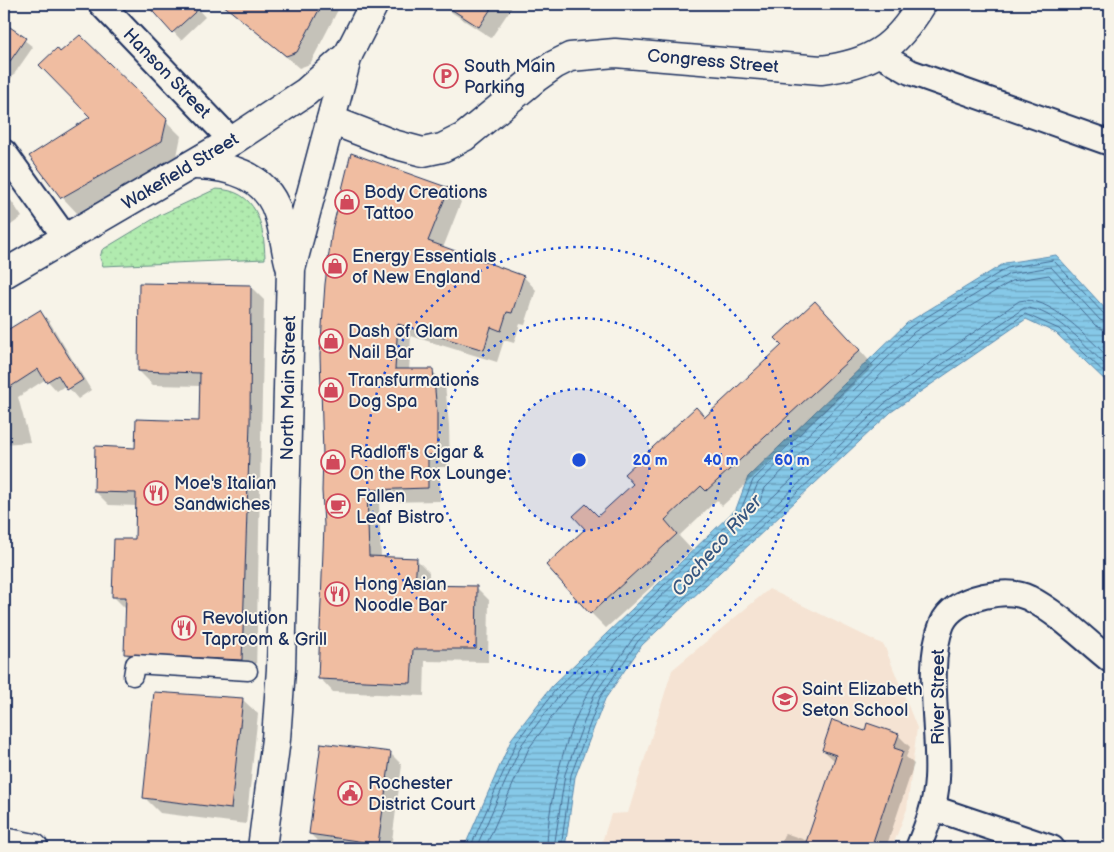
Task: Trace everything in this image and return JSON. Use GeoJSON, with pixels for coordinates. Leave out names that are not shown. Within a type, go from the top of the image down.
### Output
{"type":"FeatureCollection","features":[{"type":"Feature","properties":{"kind":"main road"},"geometry":{"type":"LineString","coordinates":[[348,55],[374,4]]}},
{"type":"Feature","properties":{"kind":"main road"},"geometry":{"type":"LineString","coordinates":[[879,54],[908,25],[922,4]]}},
{"type":"Feature","properties":{"kind":"main road","name":"Congress Street"},"geometry":{"type":"LineString","coordinates":[[331,120],[365,134],[423,152],[442,148],[464,137],[537,77],[554,65],[570,58],[615,53],[820,70],[841,68],[879,54]]}},
{"type":"Feature","properties":{"kind":"main road","name":"Wakefield Street"},"geometry":{"type":"LineString","coordinates":[[4,274],[194,165],[232,141],[306,92],[348,55]]}},
{"type":"Feature","properties":{"kind":"main road","name":"North Main Street"},"geometry":{"type":"LineString","coordinates":[[262,848],[276,739],[281,669],[291,269],[348,55]]}},
{"type":"Feature","properties":{"kind":"main road"},"geometry":{"type":"LineString","coordinates":[[194,165],[216,165],[236,170],[248,176],[270,196],[278,213],[291,269]]}},
{"type":"Feature","properties":{"kind":"main road"},"geometry":{"type":"LineString","coordinates":[[4,842],[34,848]]}},
{"type":"Feature","properties":{"kind":"street","name":"Hanson Street"},"geometry":{"type":"LineString","coordinates":[[101,4],[232,141]]}},
{"type":"Feature","properties":{"kind":"street"},"geometry":{"type":"LineString","coordinates":[[879,54],[910,72],[1110,143]]}},
{"type":"Feature","properties":{"kind":"street"},"geometry":{"type":"LineString","coordinates":[[4,152],[66,237]]}},
{"type":"Feature","properties":{"kind":"street","name":"River Street"},"geometry":{"type":"LineString","coordinates":[[918,848],[933,808],[938,780],[934,671],[937,644],[942,623],[954,609],[970,599],[989,595],[1011,592],[1028,597],[1110,660]]}},
{"type":"Feature","properties":{"kind":"street"},"geometry":{"type":"LineString","coordinates":[[133,676],[135,664],[248,671]]}},
{"type":"Feature","properties":{"kind":"street"},"geometry":{"type":"LineString","coordinates":[[933,808],[1052,848]]}},
{"type":"Feature","properties":{"kind":"shaded area","name":"Saint Elizabeth Seton School"},"geometry":{"type":"Polygon","coordinates":[[[769,589],[884,645],[917,728],[907,809],[892,848],[600,848],[611,814],[628,813],[672,670],[769,589]]]}},
{"type":"Feature","properties":{"kind":"green space"},"geometry":{"type":"Polygon","coordinates":[[[216,189],[241,195],[249,202],[260,222],[265,259],[103,266],[100,258],[102,250],[160,215],[216,189]]]}},
{"type":"Feature","properties":{"kind":"water","name":"Cocheco River"},"geometry":{"type":"Polygon","coordinates":[[[1056,255],[1110,314],[1110,385],[1056,333],[1026,319],[891,412],[642,645],[605,699],[575,777],[565,848],[464,848],[512,738],[552,686],[736,509],[748,477],[907,323],[1005,263],[1056,255]]]}},
{"type":"Feature","properties":{"kind":"building"},"geometry":{"type":"Polygon","coordinates":[[[146,4],[204,4],[172,33],[146,4]]]}},
{"type":"Feature","properties":{"kind":"building"},"geometry":{"type":"Polygon","coordinates":[[[222,4],[322,4],[297,52],[286,56],[222,4]]]}},
{"type":"Feature","properties":{"kind":"building"},"geometry":{"type":"Polygon","coordinates":[[[443,4],[494,4],[479,27],[443,4]]]}},
{"type":"Feature","properties":{"kind":"building"},"geometry":{"type":"Polygon","coordinates":[[[4,23],[26,38],[4,70],[4,23]]]}},
{"type":"Feature","properties":{"kind":"building"},"geometry":{"type":"Polygon","coordinates":[[[80,35],[167,119],[162,141],[61,198],[29,156],[90,117],[39,65],[57,48],[60,52],[80,35]]]}},
{"type":"Feature","properties":{"kind":"building"},"geometry":{"type":"Polygon","coordinates":[[[351,153],[449,188],[428,241],[524,276],[512,313],[507,312],[501,331],[491,327],[484,350],[398,324],[395,369],[433,369],[437,412],[437,454],[428,455],[428,488],[367,490],[369,556],[417,558],[415,585],[477,586],[476,649],[413,649],[411,683],[318,679],[324,525],[320,355],[325,284],[332,230],[351,153]]]}},
{"type":"Feature","properties":{"kind":"building"},"geometry":{"type":"Polygon","coordinates":[[[139,283],[251,285],[250,423],[242,660],[124,654],[126,597],[112,597],[114,539],[135,539],[136,493],[94,492],[95,446],[135,448],[136,419],[199,421],[200,373],[138,371],[139,283]]]}},
{"type":"Feature","properties":{"kind":"building"},"geometry":{"type":"Polygon","coordinates":[[[815,301],[860,350],[706,491],[701,486],[665,520],[677,534],[590,614],[546,565],[585,529],[573,516],[586,504],[598,516],[633,484],[624,474],[696,407],[705,417],[782,345],[775,338],[815,301]]]}},
{"type":"Feature","properties":{"kind":"building"},"geometry":{"type":"Polygon","coordinates":[[[40,310],[83,380],[67,390],[58,375],[46,382],[38,369],[4,391],[4,332],[40,310]]]}},
{"type":"Feature","properties":{"kind":"building"},"geometry":{"type":"Polygon","coordinates":[[[154,692],[243,698],[231,809],[143,798],[154,692]]]}},
{"type":"Feature","properties":{"kind":"building"},"geometry":{"type":"Polygon","coordinates":[[[832,720],[865,731],[867,723],[899,734],[894,748],[903,751],[871,848],[804,848],[836,755],[822,750],[832,720]]]}},
{"type":"Feature","properties":{"kind":"building","name":"Rochester District Court"},"geometry":{"type":"Polygon","coordinates":[[[321,743],[391,752],[378,844],[309,834],[321,743]]]}},
{"type":"Feature","properties":{"kind":"place","name":"South Main Parking"},"geometry":{"type":"Point","coordinates":[446,76]}},
{"type":"Feature","properties":{"kind":"place","name":"Body Creations Tattoo"},"geometry":{"type":"Point","coordinates":[347,202]}},
{"type":"Feature","properties":{"kind":"place","name":"Energy Essentials of New England"},"geometry":{"type":"Point","coordinates":[335,266]}},
{"type":"Feature","properties":{"kind":"place","name":"Dash of Glam Nail Bar"},"geometry":{"type":"Point","coordinates":[331,341]}},
{"type":"Feature","properties":{"kind":"place","name":"Transfurmations Dog Spa"},"geometry":{"type":"Point","coordinates":[331,390]}},
{"type":"Feature","properties":{"kind":"place","name":"Radloff's Cigar & On the Rox Lounge"},"geometry":{"type":"Point","coordinates":[333,462]}},
{"type":"Feature","properties":{"kind":"place","name":"Moe's Italian Sandwiches"},"geometry":{"type":"Point","coordinates":[156,493]}},
{"type":"Feature","properties":{"kind":"place","name":"Fallen Leaf Bistro"},"geometry":{"type":"Point","coordinates":[338,506]}},
{"type":"Feature","properties":{"kind":"place","name":"Hong Asian Noodle Bar"},"geometry":{"type":"Point","coordinates":[337,594]}},
{"type":"Feature","properties":{"kind":"place","name":"Revolution Taproom & Grill"},"geometry":{"type":"Point","coordinates":[184,628]}},
{"type":"Feature","properties":{"kind":"place","name":"Saint Elizabeth Seton School"},"geometry":{"type":"Point","coordinates":[785,699]}},
{"type":"Feature","properties":{"kind":"place","name":"Rochester District Court"},"geometry":{"type":"Point","coordinates":[350,793]}}]}
